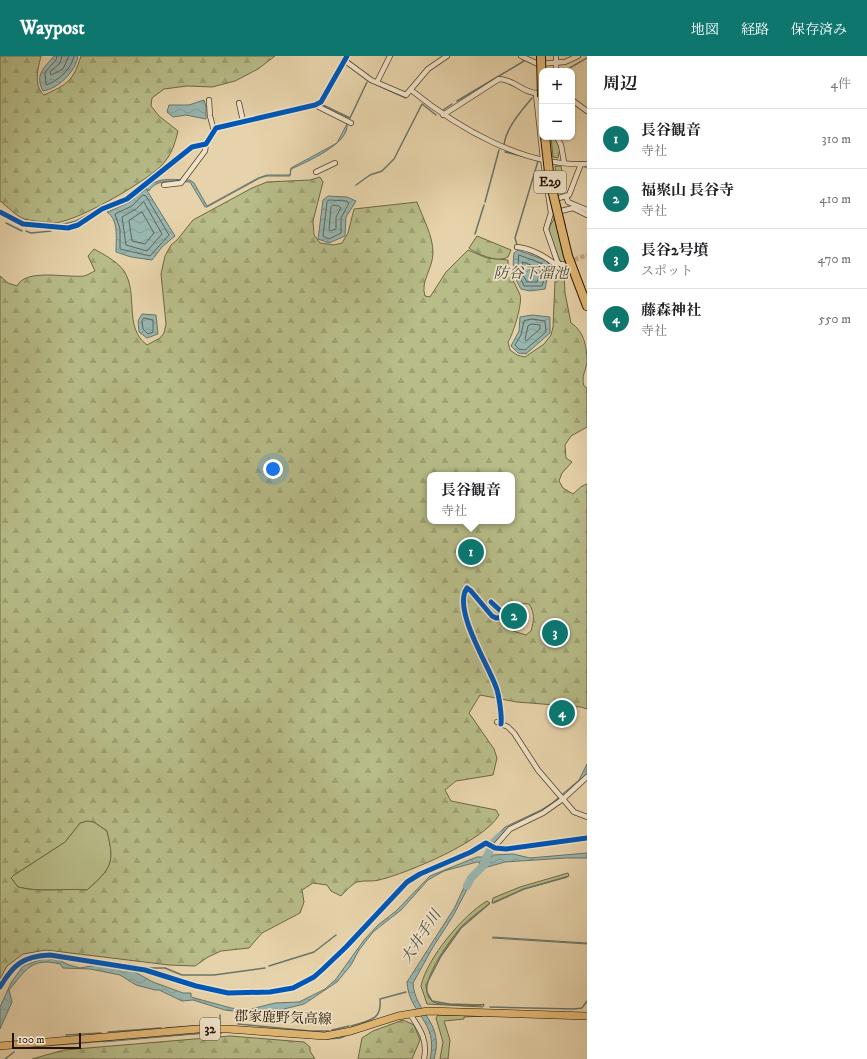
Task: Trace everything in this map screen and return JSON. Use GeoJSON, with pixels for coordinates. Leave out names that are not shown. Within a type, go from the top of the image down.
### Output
{"type":"FeatureCollection","features":[{"type":"Feature","properties":{"kind":"highway"},"geometry":{"type":"LineString","coordinates":[[542,56],[544,68]]}},
{"type":"Feature","properties":{"kind":"highway"},"geometry":{"type":"LineString","coordinates":[[541,68],[542,56]]}},
{"type":"Feature","properties":{"kind":"highway","name":"E29"},"geometry":{"type":"LineString","coordinates":[[546,140],[568,256],[587,306]]}},
{"type":"Feature","properties":{"kind":"highway","name":"E29"},"geometry":{"type":"LineString","coordinates":[[562,227],[587,296]]}},
{"type":"Feature","properties":{"kind":"main road","name":"郡家鹿野気高線"},"geometry":{"type":"LineString","coordinates":[[0,1046],[198,1029],[228,1029],[325,1036],[351,1031],[418,1012],[587,1016]]}},
{"type":"Feature","properties":{"kind":"street"},"geometry":{"type":"LineString","coordinates":[[376,82],[390,56]]}},
{"type":"Feature","properties":{"kind":"street"},"geometry":{"type":"LineString","coordinates":[[164,185],[181,183],[204,151],[206,144],[216,128],[315,105],[321,102],[346,58],[376,82],[406,95],[428,69],[447,56]]}},
{"type":"Feature","properties":{"kind":"street"},"geometry":{"type":"LineString","coordinates":[[521,56],[538,64],[556,64],[578,56]]}},
{"type":"Feature","properties":{"kind":"street"},"geometry":{"type":"LineString","coordinates":[[556,56],[556,68]]}},
{"type":"Feature","properties":{"kind":"street"},"geometry":{"type":"LineString","coordinates":[[443,115],[499,79],[506,79],[532,93],[539,95]]}},
{"type":"Feature","properties":{"kind":"street"},"geometry":{"type":"LineString","coordinates":[[410,90],[443,115],[504,148],[542,159],[584,164],[569,195],[549,201]]}},
{"type":"Feature","properties":{"kind":"street"},"geometry":{"type":"LineString","coordinates":[[209,100],[209,125],[214,131]]}},
{"type":"Feature","properties":{"kind":"street"},"geometry":{"type":"LineString","coordinates":[[575,102],[587,111]]}},
{"type":"Feature","properties":{"kind":"street"},"geometry":{"type":"LineString","coordinates":[[239,103],[243,121]]}},
{"type":"Feature","properties":{"kind":"street"},"geometry":{"type":"LineString","coordinates":[[516,247],[549,259],[557,266],[562,264],[557,262],[546,229],[551,213],[542,159],[539,104]]}},
{"type":"Feature","properties":{"kind":"street"},"geometry":{"type":"LineString","coordinates":[[315,105],[351,123]]}},
{"type":"Feature","properties":{"kind":"street"},"geometry":{"type":"LineString","coordinates":[[558,140],[561,145],[564,162]]}},
{"type":"Feature","properties":{"kind":"street"},"geometry":{"type":"LineString","coordinates":[[0,212],[23,224],[68,228],[78,225],[102,209],[127,199],[192,147],[206,144]]}},
{"type":"Feature","properties":{"kind":"street"},"geometry":{"type":"LineString","coordinates":[[316,172],[335,163]]}},
{"type":"Feature","properties":{"kind":"street"},"geometry":{"type":"LineString","coordinates":[[566,196],[568,202],[587,210]]}},
{"type":"Feature","properties":{"kind":"street"},"geometry":{"type":"LineString","coordinates":[[551,213],[573,208],[587,215]]}},
{"type":"Feature","properties":{"kind":"street"},"geometry":{"type":"LineString","coordinates":[[491,602],[506,615],[506,618],[496,618],[492,616],[471,590],[467,588],[464,595],[464,606],[473,637],[497,688],[502,717],[499,723],[514,733],[538,770],[574,812],[587,817]]}},
{"type":"Feature","properties":{"kind":"street"},"geometry":{"type":"LineString","coordinates":[[0,987],[11,970],[23,960],[39,955],[50,955],[146,970],[196,986],[228,992],[262,993],[293,988],[314,977],[323,969],[346,947],[407,882],[420,874],[492,846],[513,827],[539,815],[587,777]]}},
{"type":"Feature","properties":{"kind":"street"},"geometry":{"type":"LineString","coordinates":[[492,846],[522,848],[587,838]]}},
{"type":"Feature","properties":{"kind":"street"},"geometry":{"type":"LineString","coordinates":[[410,1014],[424,1036],[426,1045],[424,1059]]}},
{"type":"Feature","properties":{"kind":"green space"},"geometry":{"type":"Polygon","coordinates":[[[0,56],[41,56],[37,82],[38,87],[44,95],[59,88],[68,81],[75,71],[81,56],[275,56],[258,69],[235,81],[212,87],[187,86],[164,89],[152,98],[151,106],[159,116],[178,131],[172,150],[161,166],[140,182],[92,210],[76,217],[52,223],[21,218],[0,201],[0,56]]]}},
{"type":"Feature","properties":{"kind":"green space"},"geometry":{"type":"Polygon","coordinates":[[[551,140],[556,140],[560,148],[558,158],[553,157],[551,140]]]}},
{"type":"Feature","properties":{"kind":"green space"},"geometry":{"type":"Polygon","coordinates":[[[555,166],[561,166],[565,192],[558,192],[555,166]]]}},
{"type":"Feature","properties":{"kind":"green space"},"geometry":{"type":"Polygon","coordinates":[[[320,177],[323,182],[313,221],[314,235],[320,243],[334,245],[342,243],[348,233],[354,209],[417,202],[430,233],[433,246],[431,264],[424,285],[425,296],[430,297],[446,272],[468,250],[487,258],[508,260],[510,274],[521,299],[517,318],[508,342],[510,350],[517,355],[525,357],[544,344],[551,335],[553,327],[555,281],[559,275],[564,272],[565,293],[571,323],[582,335],[587,356],[583,379],[584,386],[587,388],[587,427],[571,436],[565,445],[566,458],[572,462],[562,473],[559,481],[563,488],[573,494],[582,486],[587,484],[587,709],[581,707],[517,702],[480,695],[469,713],[494,749],[497,758],[493,775],[456,781],[445,790],[451,801],[496,810],[499,815],[491,825],[478,835],[444,855],[408,871],[376,881],[357,882],[341,896],[331,891],[327,885],[313,883],[302,890],[304,902],[300,913],[262,933],[249,948],[221,951],[208,957],[195,966],[169,965],[46,950],[23,954],[7,966],[0,979],[0,276],[8,283],[17,286],[22,280],[37,275],[84,276],[95,271],[88,256],[94,249],[114,261],[124,271],[131,290],[135,329],[140,338],[147,345],[160,338],[164,333],[166,324],[161,274],[165,256],[171,245],[177,240],[193,220],[252,188],[267,182],[310,180],[320,177]],[[517,603],[511,609],[507,624],[513,631],[526,635],[531,631],[533,614],[529,604],[517,603]],[[87,821],[80,823],[65,842],[14,875],[11,878],[18,887],[35,890],[87,890],[102,876],[111,858],[107,831],[94,822],[87,821]]]}},
{"type":"Feature","properties":{"kind":"green space"},"geometry":{"type":"Polygon","coordinates":[[[556,215],[565,260],[563,262],[560,261],[549,233],[549,228],[556,215]]]}},
{"type":"Feature","properties":{"kind":"green space"},"geometry":{"type":"Polygon","coordinates":[[[477,236],[511,250],[508,257],[504,259],[494,259],[470,249],[469,248],[477,236]]]}},
{"type":"Feature","properties":{"kind":"green space"},"geometry":{"type":"Polygon","coordinates":[[[87,821],[94,822],[107,831],[111,858],[102,876],[87,890],[35,890],[18,887],[11,878],[14,875],[65,842],[80,823],[87,821]]]}},
{"type":"Feature","properties":{"kind":"green space"},"geometry":{"type":"Polygon","coordinates":[[[568,873],[569,876],[524,889],[492,903],[493,898],[520,887],[568,873]]]}},
{"type":"Feature","properties":{"kind":"green space"},"geometry":{"type":"Polygon","coordinates":[[[487,901],[490,903],[461,927],[442,952],[430,975],[427,986],[427,995],[435,1003],[466,1006],[484,1004],[483,1007],[427,1004],[421,986],[430,963],[447,938],[467,916],[487,901]]]}},
{"type":"Feature","properties":{"kind":"green space"},"geometry":{"type":"Polygon","coordinates":[[[438,1015],[482,1016],[464,1017],[464,1019],[444,1021],[450,1040],[448,1059],[440,1059],[443,1042],[436,1018],[438,1015]]]}},
{"type":"Feature","properties":{"kind":"green space"},"geometry":{"type":"Polygon","coordinates":[[[403,1020],[414,1025],[420,1040],[412,1059],[358,1059],[362,1038],[373,1031],[403,1020]]]}},
{"type":"Feature","properties":{"kind":"green space"},"geometry":{"type":"Polygon","coordinates":[[[230,1036],[304,1042],[310,1047],[310,1051],[315,1059],[32,1059],[64,1050],[230,1036]]]}},
{"type":"Feature","properties":{"kind":"water"},"geometry":{"type":"Polygon","coordinates":[[[54,56],[78,56],[74,68],[60,83],[49,90],[43,91],[40,75],[44,67],[54,56]]]}},
{"type":"Feature","properties":{"kind":"water"},"geometry":{"type":"Polygon","coordinates":[[[204,100],[206,107],[206,119],[186,115],[173,117],[167,112],[169,105],[189,105],[204,100]]]}},
{"type":"Feature","properties":{"kind":"water"},"geometry":{"type":"Polygon","coordinates":[[[347,124],[346,131],[342,138],[337,142],[347,124]]]}},
{"type":"Feature","properties":{"kind":"water"},"geometry":{"type":"Polygon","coordinates":[[[336,143],[317,157],[291,169],[290,176],[267,176],[260,178],[207,207],[205,207],[190,182],[167,181],[157,184],[149,191],[146,188],[151,184],[162,180],[190,180],[194,183],[207,206],[258,178],[267,175],[290,175],[291,168],[336,143]]]}},
{"type":"Feature","properties":{"kind":"water"},"geometry":{"type":"Polygon","coordinates":[[[146,189],[175,236],[162,247],[152,260],[131,257],[116,252],[115,225],[111,215],[107,212],[130,202],[146,189]]]}},
{"type":"Feature","properties":{"kind":"water"},"geometry":{"type":"Polygon","coordinates":[[[328,196],[347,197],[356,201],[346,217],[345,236],[329,243],[318,239],[323,200],[328,196]]]}},
{"type":"Feature","properties":{"kind":"water","name":"防谷下溜池"},"geometry":{"type":"Polygon","coordinates":[[[518,250],[545,260],[554,269],[554,272],[547,279],[545,289],[530,291],[521,289],[513,268],[514,253],[518,250]]]}},
{"type":"Feature","properties":{"kind":"water"},"geometry":{"type":"Polygon","coordinates":[[[142,314],[156,315],[158,334],[147,338],[139,332],[138,321],[142,314]]]}},
{"type":"Feature","properties":{"kind":"water"},"geometry":{"type":"Polygon","coordinates":[[[532,315],[550,317],[550,333],[526,354],[518,353],[511,346],[519,331],[520,317],[532,315]]]}},
{"type":"Feature","properties":{"kind":"water"},"geometry":{"type":"Polygon","coordinates":[[[587,764],[587,774],[576,786],[554,804],[536,815],[512,826],[495,845],[491,842],[505,827],[541,810],[552,803],[579,780],[587,764]]]}},
{"type":"Feature","properties":{"kind":"water"},"geometry":{"type":"Polygon","coordinates":[[[587,853],[587,858],[505,862],[477,870],[480,863],[477,862],[444,871],[428,880],[401,910],[373,932],[359,950],[351,965],[337,982],[304,1004],[276,1011],[241,1012],[225,1010],[193,1000],[182,1001],[159,990],[136,985],[120,975],[90,969],[63,968],[60,964],[42,962],[25,971],[9,990],[12,1002],[0,1029],[0,1007],[11,983],[23,966],[45,958],[59,960],[80,968],[97,965],[133,971],[153,982],[183,993],[191,993],[191,997],[231,1008],[247,1010],[275,1003],[299,1002],[325,989],[336,979],[364,940],[378,925],[396,911],[430,876],[477,857],[492,857],[492,855],[513,854],[530,858],[587,853]]]}},
{"type":"Feature","properties":{"kind":"water"},"geometry":{"type":"Polygon","coordinates":[[[469,876],[473,878],[453,916],[433,947],[413,983],[415,994],[433,1027],[436,1036],[434,1059],[430,1059],[432,1046],[430,1036],[427,1027],[413,1003],[407,982],[455,907],[469,876]]]}},
{"type":"Feature","properties":{"kind":"water"},"geometry":{"type":"Polygon","coordinates":[[[492,938],[587,943],[587,944],[492,938]]]}},
{"type":"Feature","properties":{"kind":"water"},"geometry":{"type":"Polygon","coordinates":[[[206,1033],[103,1042],[103,1041],[206,1033]]]}},
{"type":"Feature","properties":{"kind":"waterway"},"geometry":{"type":"LineString","coordinates":[[570,68],[587,58]]}},
{"type":"Feature","properties":{"kind":"waterway"},"geometry":{"type":"LineString","coordinates":[[457,101],[524,61]]}},
{"type":"Feature","properties":{"kind":"waterway"},"geometry":{"type":"LineString","coordinates":[[323,105],[350,118],[367,82]]}},
{"type":"Feature","properties":{"kind":"waterway"},"geometry":{"type":"LineString","coordinates":[[375,84],[406,98]]}},
{"type":"Feature","properties":{"kind":"waterway"},"geometry":{"type":"LineString","coordinates":[[504,145],[511,126],[532,98]]}},
{"type":"Feature","properties":{"kind":"waterway"},"geometry":{"type":"LineString","coordinates":[[356,185],[370,175],[382,171],[394,159],[422,104],[436,115]]}},
{"type":"Feature","properties":{"kind":"waterway"},"geometry":{"type":"LineString","coordinates":[[443,110],[452,104]]}},
{"type":"Feature","properties":{"kind":"waterway"},"geometry":{"type":"LineString","coordinates":[[485,202],[499,150]]}},
{"type":"Feature","properties":{"kind":"waterway"},"geometry":{"type":"LineString","coordinates":[[505,152],[526,157]]}},
{"type":"Feature","properties":{"kind":"waterway"},"geometry":{"type":"LineString","coordinates":[[517,245],[515,238],[538,161]]}},
{"type":"Feature","properties":{"kind":"waterway"},"geometry":{"type":"LineString","coordinates":[[475,234],[484,205]]}},
{"type":"Feature","properties":{"kind":"waterway"},"geometry":{"type":"LineString","coordinates":[[60,225],[76,221],[91,213]]}},
{"type":"Feature","properties":{"kind":"waterway"},"geometry":{"type":"LineString","coordinates":[[6,223],[22,231]]}},
{"type":"Feature","properties":{"kind":"waterway"},"geometry":{"type":"LineString","coordinates":[[26,231],[31,233],[51,231]]}},
{"type":"Feature","properties":{"kind":"waterway","name":"大井手川"},"geometry":{"type":"LineString","coordinates":[[485,860],[494,842],[500,836]]}},
{"type":"Feature","properties":{"kind":"waterway","name":"大井手川"},"geometry":{"type":"LineString","coordinates":[[467,886],[471,878],[486,863]]}},
{"type":"Feature","properties":{"kind":"waterway"},"geometry":{"type":"LineString","coordinates":[[493,903],[524,889],[567,877]]}},
{"type":"Feature","properties":{"kind":"waterway"},"geometry":{"type":"LineString","coordinates":[[481,1005],[449,1004],[432,1001],[427,992],[426,985],[441,956],[461,928],[489,904]]}},
{"type":"Feature","properties":{"kind":"waterway"},"geometry":{"type":"LineString","coordinates":[[269,966],[314,952],[336,935]]}},
{"type":"Feature","properties":{"kind":"waterway"},"geometry":{"type":"LineString","coordinates":[[128,964],[148,968],[165,968],[182,975],[214,975],[265,968]]}},
{"type":"Feature","properties":{"kind":"waterway"},"geometry":{"type":"LineString","coordinates":[[351,1026],[369,1021],[376,1016],[379,1012],[380,999],[406,992]]}},
{"type":"Feature","properties":{"kind":"waterway"},"geometry":{"type":"LineString","coordinates":[[490,1007],[574,1009],[582,1008],[587,1001]]}},
{"type":"Feature","properties":{"kind":"waterway"},"geometry":{"type":"LineString","coordinates":[[166,1028],[220,1024],[220,1015]]}},
{"type":"Feature","properties":{"kind":"waterway"},"geometry":{"type":"LineString","coordinates":[[238,1024],[309,1031],[329,1031]]}},
{"type":"Feature","properties":{"kind":"waterway"},"geometry":{"type":"LineString","coordinates":[[332,1030],[349,1026]]}},
{"type":"Feature","properties":{"kind":"waterway"},"geometry":{"type":"LineString","coordinates":[[108,1032],[161,1028]]}},
{"type":"Feature","properties":{"kind":"waterway"},"geometry":{"type":"LineString","coordinates":[[66,1035],[101,1033]]}},
{"type":"Feature","properties":{"kind":"waterway"},"geometry":{"type":"LineString","coordinates":[[326,1039],[340,1038],[352,1033]]}},
{"type":"Feature","properties":{"kind":"waterway"},"geometry":{"type":"LineString","coordinates":[[43,1046],[105,1041]]}},
{"type":"Feature","properties":{"kind":"waterway"},"geometry":{"type":"LineString","coordinates":[[5,1059],[14,1052]]}},
{"type":"Feature","properties":{"kind":"tunnel"},"geometry":{"type":"LineString","coordinates":[[568,262],[587,255]]}},
{"type":"Feature","properties":{"kind":"cycle path"},"geometry":{"type":"LineString","coordinates":[[0,212],[23,224],[68,228],[78,225],[102,209],[127,199],[192,147],[206,144],[216,128],[315,105],[321,102],[347,56]]}},
{"type":"Feature","properties":{"kind":"cycle path"},"geometry":{"type":"LineString","coordinates":[[491,602],[506,617],[496,618],[492,616],[467,588],[464,597],[464,609],[473,638],[497,690],[501,711],[501,724]]}},
{"type":"Feature","properties":{"kind":"cycle path"},"geometry":{"type":"LineString","coordinates":[[0,987],[14,967],[20,963],[33,957],[50,955],[145,970],[196,986],[228,993],[270,992],[293,988],[314,977],[323,969],[346,947],[407,882],[420,874],[471,852],[486,843],[495,848],[506,849],[587,838]]}},
{"type":"Feature","properties":{"kind":"place","name":"長谷観音"},"geometry":{"type":"Point","coordinates":[471,552]}},
{"type":"Feature","properties":{"kind":"place","name":"福聚山 長谷寺"},"geometry":{"type":"Point","coordinates":[514,616]}},
{"type":"Feature","properties":{"kind":"place","name":"長谷2号墳"},"geometry":{"type":"Point","coordinates":[555,633]}},
{"type":"Feature","properties":{"kind":"place","name":"藤森神社"},"geometry":{"type":"Point","coordinates":[562,713]}}]}
